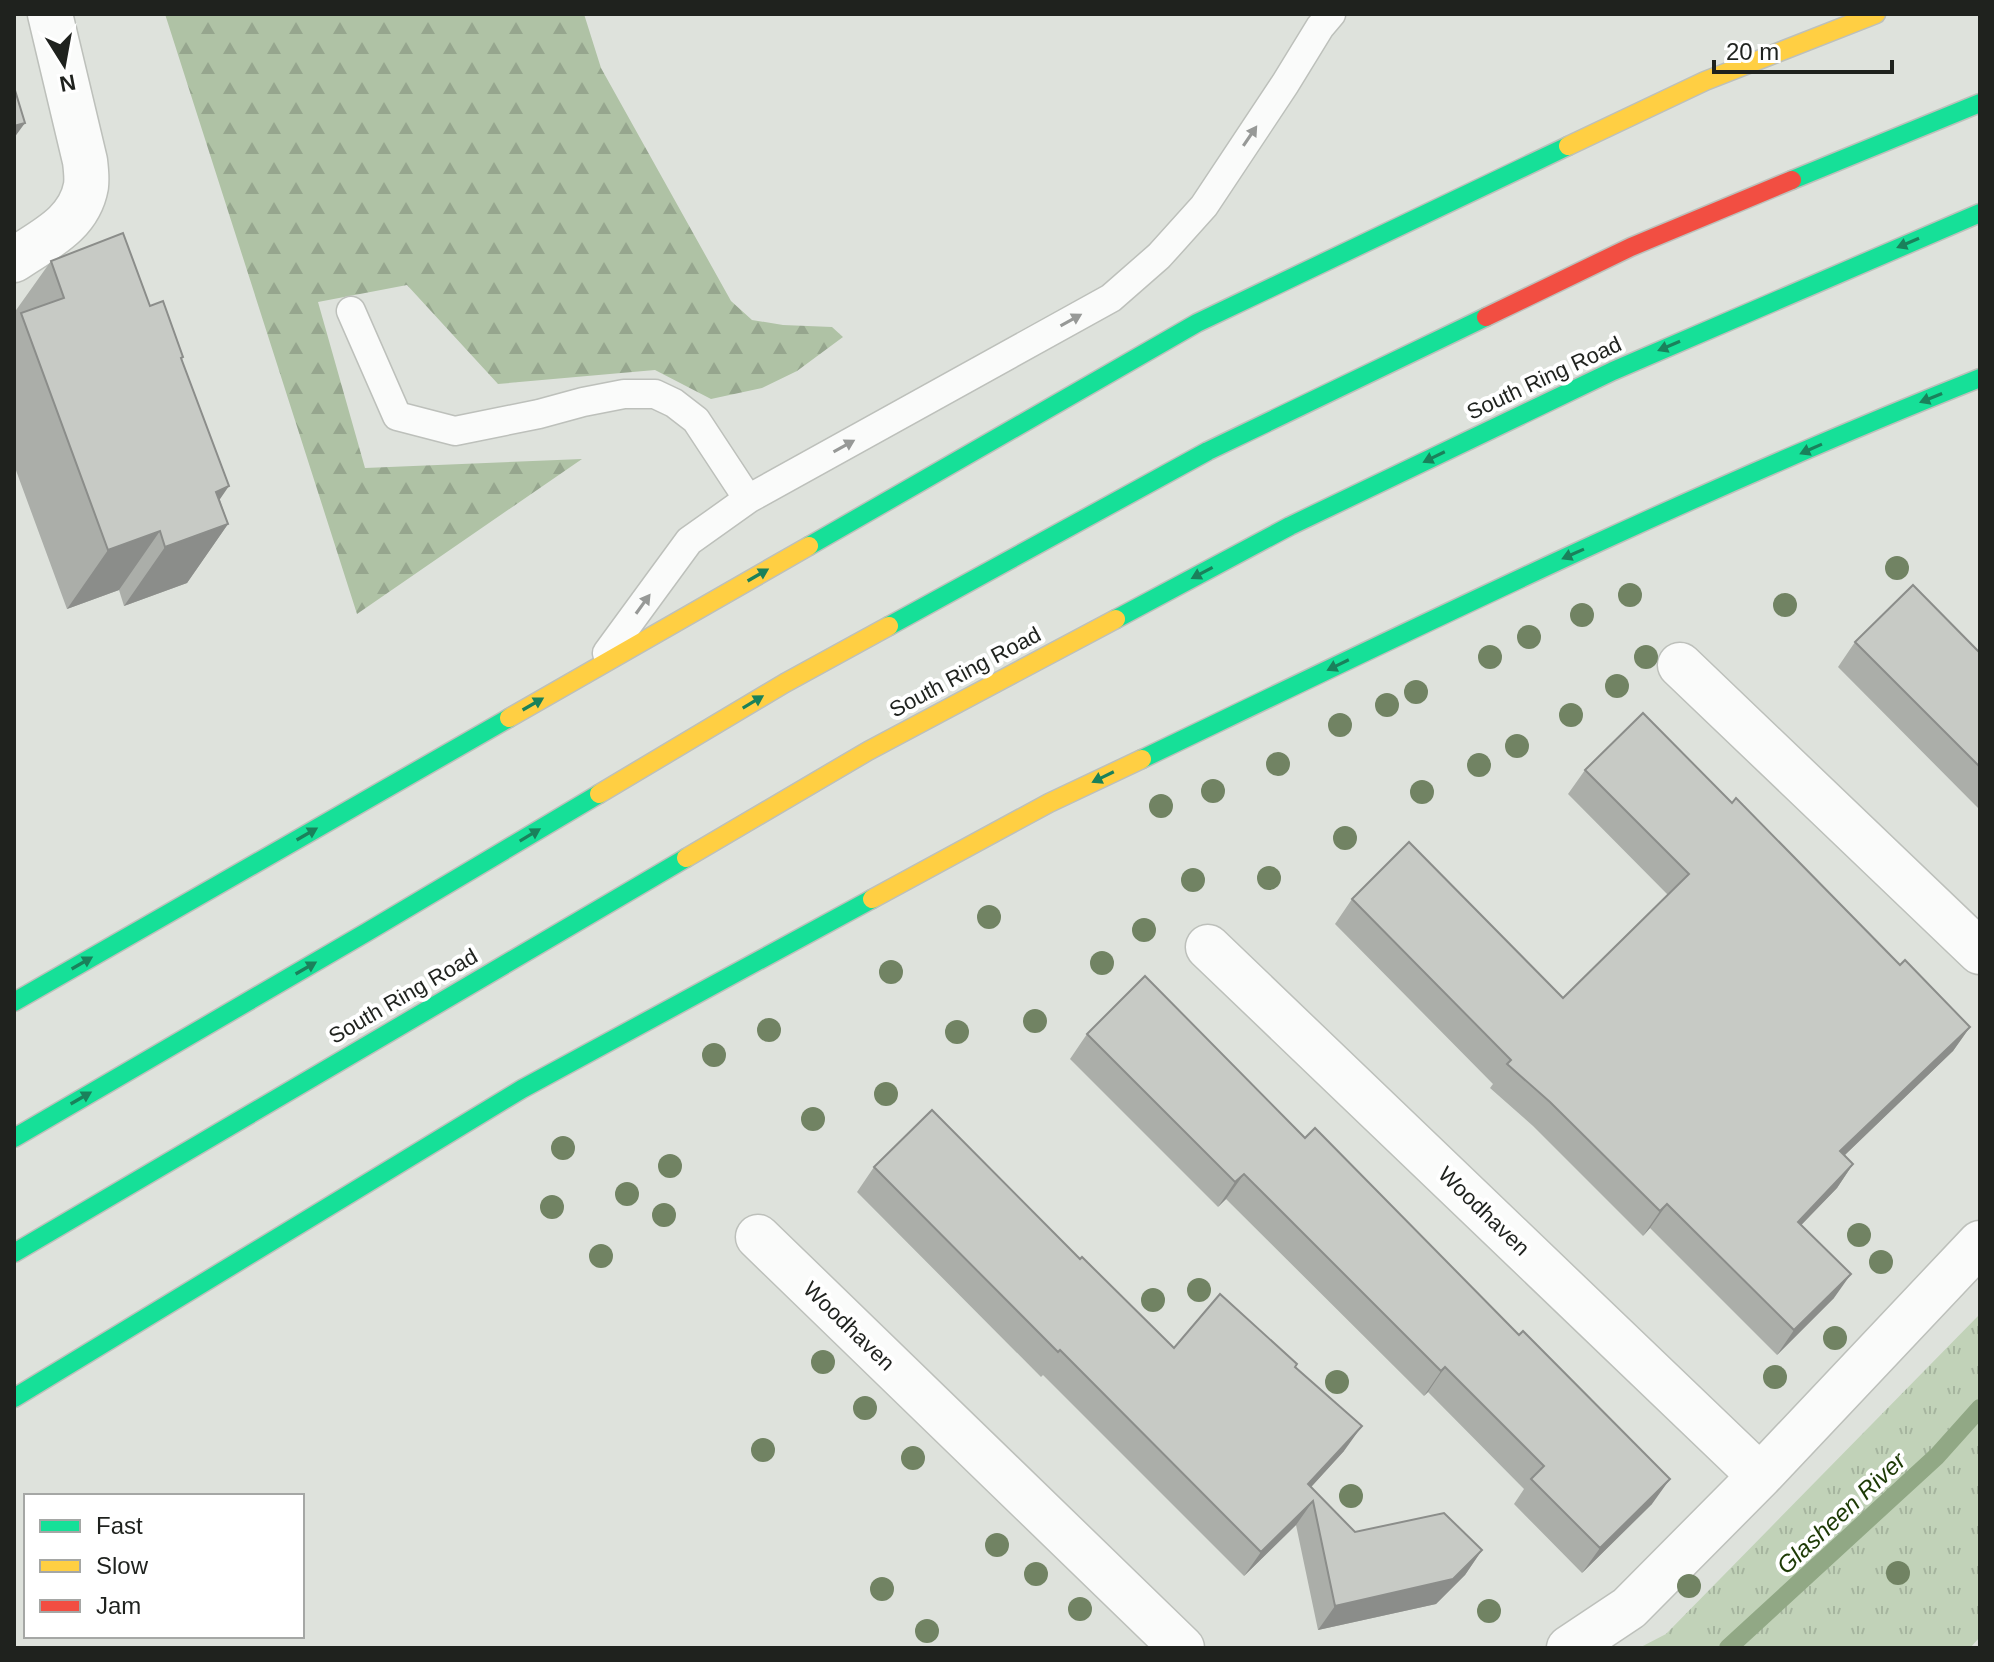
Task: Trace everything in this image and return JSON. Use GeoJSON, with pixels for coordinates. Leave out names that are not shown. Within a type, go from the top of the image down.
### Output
{"type":"FeatureCollection","features":[{"type":"Feature","properties":{"kind":"main road"},"geometry":{"type":"LineString","coordinates":[[14,1002],[1197,323],[1705,81],[1876,14]]}},
{"type":"Feature","properties":{"kind":"main road"},"geometry":{"type":"LineString","coordinates":[[14,1138],[785,683],[1208,451],[1631,247],[1980,103]]}},
{"type":"Feature","properties":{"kind":"main road","name":"South Ring Road"},"geometry":{"type":"LineString","coordinates":[[14,1253],[868,751],[1290,526],[1613,371],[1980,213]]}},
{"type":"Feature","properties":{"kind":"main road"},"geometry":{"type":"LineString","coordinates":[[14,1398],[522,1089],[1049,803],[1528,574],[1882,417],[1980,378]]}},
{"type":"Feature","properties":{"kind":"street"},"geometry":{"type":"LineString","coordinates":[[14,260],[68,224],[81,202],[86,184],[85,161],[50,14]]}},
{"type":"Feature","properties":{"kind":"street"},"geometry":{"type":"LineString","coordinates":[[1680,665],[1980,952]]}},
{"type":"Feature","properties":{"kind":"street","name":"Woodhaven"},"geometry":{"type":"LineString","coordinates":[[1208,947],[1760,1476]]}},
{"type":"Feature","properties":{"kind":"street","name":"Woodhaven"},"geometry":{"type":"LineString","coordinates":[[758,1237],[1182,1648]]}},
{"type":"Feature","properties":{"kind":"street"},"geometry":{"type":"LineString","coordinates":[[1569,1648],[1629,1608],[1760,1476],[1980,1243]]}},
{"type":"Feature","properties":{"kind":"lane"},"geometry":{"type":"LineString","coordinates":[[597,667],[689,541],[748,499],[1111,298],[1159,256],[1204,206],[1331,14]]}},
{"type":"Feature","properties":{"kind":"lane"},"geometry":{"type":"LineString","coordinates":[[351,311],[397,416],[455,431],[624,394],[655,394],[674,403],[696,420],[748,499]]}},
{"type":"Feature","properties":{"kind":"green space"},"geometry":{"type":"Polygon","coordinates":[[[165,14],[584,14],[601,68],[731,301],[752,320],[832,327],[843,337],[797,371],[762,388],[711,399],[655,370],[498,384],[407,285],[318,302],[365,468],[582,459],[357,614],[165,14]]]}},
{"type":"Feature","properties":{"kind":"green space"},"geometry":{"type":"Polygon","coordinates":[[[1980,1314],[1980,1637],[1970,1648],[1639,1648],[1666,1634],[1980,1314]]]}},
{"type":"Feature","properties":{"kind":"building"},"geometry":{"type":"Polygon","coordinates":[[[14,87],[25,123],[14,126],[14,87]]]}},
{"type":"Feature","properties":{"kind":"building"},"geometry":{"type":"Polygon","coordinates":[[[123,233],[150,306],[163,301],[229,486],[216,492],[228,524],[165,547],[160,531],[108,550],[21,313],[64,298],[51,261],[123,233]]]}},
{"type":"Feature","properties":{"kind":"building"},"geometry":{"type":"Polygon","coordinates":[[[1913,585],[1980,653],[1980,767],[1855,642],[1913,585]]]}},
{"type":"Feature","properties":{"kind":"building"},"geometry":{"type":"Polygon","coordinates":[[[1643,713],[1732,803],[1736,798],[1900,965],[1905,960],[1970,1027],[1840,1151],[1853,1164],[1798,1222],[1851,1274],[1794,1330],[1667,1204],[1660,1211],[1507,1064],[1511,1060],[1352,899],[1409,842],[1563,998],[1689,874],[1585,770],[1643,713]]]}},
{"type":"Feature","properties":{"kind":"building"},"geometry":{"type":"Polygon","coordinates":[[[1145,976],[1305,1138],[1315,1128],[1519,1335],[1523,1331],[1670,1479],[1600,1548],[1531,1479],[1544,1466],[1445,1367],[1441,1371],[1244,1174],[1235,1182],[1087,1034],[1145,976]]]}},
{"type":"Feature","properties":{"kind":"building"},"geometry":{"type":"Polygon","coordinates":[[[932,1110],[1080,1259],[1082,1257],[1174,1348],[1220,1294],[1297,1364],[1295,1367],[1362,1426],[1308,1484],[1355,1532],[1444,1513],[1482,1550],[1453,1579],[1335,1606],[1313,1501],[1261,1552],[874,1167],[932,1110]]]}},
{"type":"Feature","properties":{"kind":"waterway","name":"Glasheen River"},"geometry":{"type":"LineString","coordinates":[[1728,1648],[1937,1456],[1980,1408]]}},
{"type":"Feature","properties":{"kind":"traffic: fast"},"geometry":{"type":"LineString","coordinates":[[1792,180],[1980,103]]}},
{"type":"Feature","properties":{"kind":"traffic: fast"},"geometry":{"type":"LineString","coordinates":[[809,546],[1197,323],[1568,146]]}},
{"type":"Feature","properties":{"kind":"traffic: fast"},"geometry":{"type":"LineString","coordinates":[[1116,619],[1290,526],[1613,371],[1980,213]]}},
{"type":"Feature","properties":{"kind":"traffic: fast"},"geometry":{"type":"LineString","coordinates":[[889,626],[1208,451],[1486,317]]}},
{"type":"Feature","properties":{"kind":"traffic: fast"},"geometry":{"type":"LineString","coordinates":[[1142,759],[1663,513],[1980,378]]}},
{"type":"Feature","properties":{"kind":"traffic: fast"},"geometry":{"type":"LineString","coordinates":[[14,1002],[509,718]]}},
{"type":"Feature","properties":{"kind":"traffic: fast"},"geometry":{"type":"LineString","coordinates":[[14,1138],[599,794]]}},
{"type":"Feature","properties":{"kind":"traffic: fast"},"geometry":{"type":"LineString","coordinates":[[14,1253],[686,858]]}},
{"type":"Feature","properties":{"kind":"traffic: fast"},"geometry":{"type":"LineString","coordinates":[[14,1398],[522,1089],[872,899]]}},
{"type":"Feature","properties":{"kind":"traffic: slow"},"geometry":{"type":"LineString","coordinates":[[1568,146],[1705,81],[1876,14]]}},
{"type":"Feature","properties":{"kind":"traffic: slow"},"geometry":{"type":"LineString","coordinates":[[509,718],[809,546]]}},
{"type":"Feature","properties":{"kind":"traffic: slow"},"geometry":{"type":"LineString","coordinates":[[686,858],[868,751],[1116,619]]}},
{"type":"Feature","properties":{"kind":"traffic: slow"},"geometry":{"type":"LineString","coordinates":[[599,794],[785,683],[889,626]]}},
{"type":"Feature","properties":{"kind":"traffic: slow"},"geometry":{"type":"LineString","coordinates":[[872,899],[1049,803],[1142,759]]}},
{"type":"Feature","properties":{"kind":"traffic: jam"},"geometry":{"type":"LineString","coordinates":[[1486,317],[1631,247],[1792,180]]}}]}
